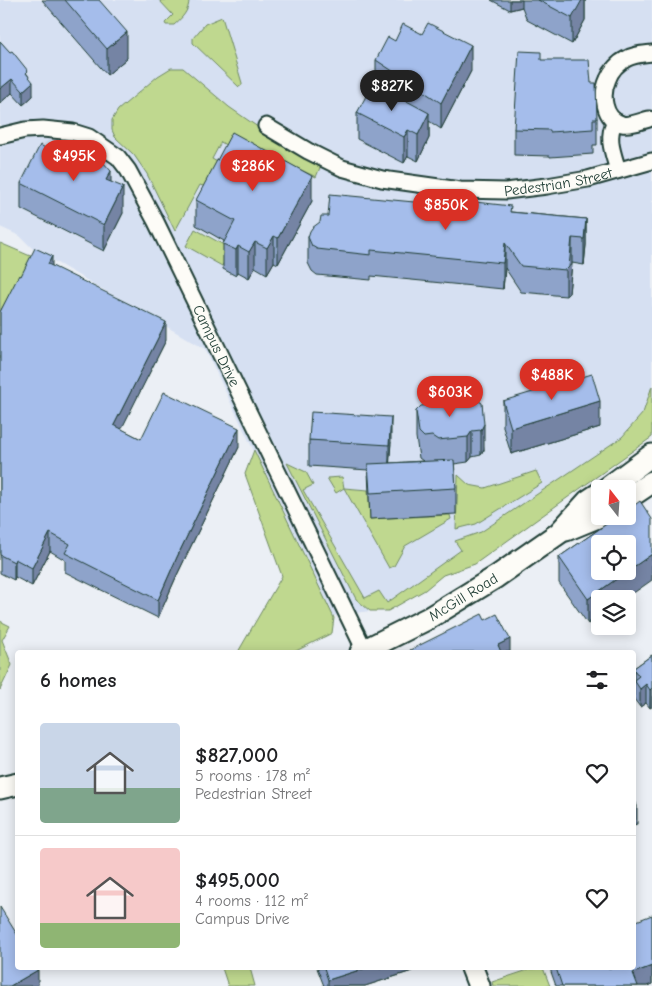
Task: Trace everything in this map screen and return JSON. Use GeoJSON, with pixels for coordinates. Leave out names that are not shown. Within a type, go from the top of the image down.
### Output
{"type":"FeatureCollection","features":[{"type":"Feature","properties":{"kind":"main road"},"geometry":{"type":"LineString","coordinates":[[618,480],[652,455]]}},
{"type":"Feature","properties":{"kind":"main road"},"geometry":{"type":"LineString","coordinates":[[636,493],[652,482]]}},
{"type":"Feature","properties":{"kind":"main road","name":"McGill Road"},"geometry":{"type":"LineString","coordinates":[[559,533],[591,499]]}},
{"type":"Feature","properties":{"kind":"main road","name":"McGill Road"},"geometry":{"type":"LineString","coordinates":[[368,650],[429,618],[496,577],[559,533],[591,520]]}},
{"type":"Feature","properties":{"kind":"main road"},"geometry":{"type":"LineString","coordinates":[[0,788],[15,785]]}},
{"type":"Feature","properties":{"kind":"main road"},"geometry":{"type":"LineString","coordinates":[[473,970],[478,986]]}},
{"type":"Feature","properties":{"kind":"street"},"geometry":{"type":"LineString","coordinates":[[649,119],[628,125],[615,121],[611,118],[605,105],[605,90],[608,79],[618,64],[633,56],[652,53]]}},
{"type":"Feature","properties":{"kind":"street"},"geometry":{"type":"LineString","coordinates":[[615,121],[611,128],[611,142],[618,170]]}},
{"type":"Feature","properties":{"kind":"street","name":"Pedestrian Street"},"geometry":{"type":"LineString","coordinates":[[266,126],[342,168],[382,179],[460,190],[506,191],[563,184],[652,161]]}},
{"type":"Feature","properties":{"kind":"street","name":"Campus Drive"},"geometry":{"type":"LineString","coordinates":[[0,136],[25,130],[43,129],[73,132],[88,138],[118,157],[128,170],[156,222],[363,650]]}},
{"type":"Feature","properties":{"kind":"shaded area"},"geometry":{"type":"Polygon","coordinates":[[[0,0],[652,0],[652,436],[475,564],[443,575],[425,590],[388,611],[370,611],[333,616],[205,349],[33,249],[20,236],[0,227],[0,0]]]}},
{"type":"Feature","properties":{"kind":"green space"},"geometry":{"type":"Polygon","coordinates":[[[159,0],[189,0],[189,4],[180,20],[174,25],[166,25],[165,23],[173,15],[159,0]]]}},
{"type":"Feature","properties":{"kind":"green space"},"geometry":{"type":"Polygon","coordinates":[[[222,17],[242,83],[239,87],[193,43],[193,38],[205,24],[222,17]]]}},
{"type":"Feature","properties":{"kind":"green space"},"geometry":{"type":"Polygon","coordinates":[[[171,68],[183,68],[229,107],[275,139],[322,163],[316,177],[240,141],[233,150],[221,142],[212,159],[219,163],[206,187],[200,185],[175,231],[147,174],[134,155],[115,137],[112,130],[112,120],[118,110],[158,76],[171,68]]]}},
{"type":"Feature","properties":{"kind":"green space"},"geometry":{"type":"Polygon","coordinates":[[[195,229],[231,249],[222,266],[186,246],[195,229]]]}},
{"type":"Feature","properties":{"kind":"green space"},"geometry":{"type":"Polygon","coordinates":[[[0,243],[35,258],[0,326],[0,243]]]}},
{"type":"Feature","properties":{"kind":"green space"},"geometry":{"type":"Polygon","coordinates":[[[652,386],[652,437],[475,564],[443,575],[425,590],[388,611],[370,611],[356,599],[287,463],[306,472],[313,485],[303,490],[365,598],[379,591],[387,603],[461,550],[455,541],[481,532],[622,437],[643,413],[652,386]]]}},
{"type":"Feature","properties":{"kind":"green space"},"geometry":{"type":"Polygon","coordinates":[[[254,450],[334,618],[332,633],[298,650],[239,650],[282,576],[245,474],[254,450]]]}},
{"type":"Feature","properties":{"kind":"green space"},"geometry":{"type":"Polygon","coordinates":[[[536,471],[542,483],[476,524],[456,529],[458,475],[469,485],[485,488],[536,471]]]}},
{"type":"Feature","properties":{"kind":"green space"},"geometry":{"type":"Polygon","coordinates":[[[342,477],[344,488],[336,493],[327,478],[342,477]]]}},
{"type":"Feature","properties":{"kind":"green space"},"geometry":{"type":"Polygon","coordinates":[[[344,488],[368,490],[370,519],[450,515],[451,519],[405,546],[394,566],[389,568],[344,488]]]}},
{"type":"Feature","properties":{"kind":"green space"},"geometry":{"type":"Polygon","coordinates":[[[0,621],[10,626],[2,640],[12,665],[0,690],[0,621]]]}},
{"type":"Feature","properties":{"kind":"green space"},"geometry":{"type":"Polygon","coordinates":[[[223,970],[251,970],[255,986],[228,986],[223,970]]]}},
{"type":"Feature","properties":{"kind":"green space"},"geometry":{"type":"Polygon","coordinates":[[[528,970],[544,970],[550,986],[493,986],[492,982],[528,970]]]}},
{"type":"Feature","properties":{"kind":"building"},"geometry":{"type":"Polygon","coordinates":[[[65,0],[99,0],[127,32],[107,49],[65,0]]]}},
{"type":"Feature","properties":{"kind":"building"},"geometry":{"type":"Polygon","coordinates":[[[538,0],[582,0],[572,18],[538,0]]]}},
{"type":"Feature","properties":{"kind":"building"},"geometry":{"type":"Polygon","coordinates":[[[428,23],[471,45],[441,103],[376,60],[388,37],[395,41],[403,24],[422,34],[428,23]]]}},
{"type":"Feature","properties":{"kind":"building"},"geometry":{"type":"Polygon","coordinates":[[[0,41],[10,52],[12,51],[28,71],[26,73],[33,82],[23,91],[12,79],[0,89],[0,41]]]}},
{"type":"Feature","properties":{"kind":"building"},"geometry":{"type":"Polygon","coordinates":[[[519,51],[541,52],[541,60],[589,60],[591,83],[596,83],[597,119],[593,119],[593,129],[550,132],[550,130],[514,129],[519,51]]]}},
{"type":"Feature","properties":{"kind":"building"},"geometry":{"type":"Polygon","coordinates":[[[373,83],[429,113],[418,135],[408,130],[404,137],[357,113],[373,83]]]}},
{"type":"Feature","properties":{"kind":"building"},"geometry":{"type":"Polygon","coordinates":[[[232,132],[312,176],[278,238],[274,236],[267,248],[255,242],[249,252],[238,246],[236,250],[223,244],[235,221],[196,200],[232,132]]]}},
{"type":"Feature","properties":{"kind":"building"},"geometry":{"type":"Polygon","coordinates":[[[40,145],[66,159],[71,151],[93,155],[111,171],[106,180],[123,187],[104,225],[21,183],[40,145]]]}},
{"type":"Feature","properties":{"kind":"building"},"geometry":{"type":"Polygon","coordinates":[[[330,194],[456,206],[457,200],[511,206],[510,212],[586,219],[584,239],[572,238],[569,267],[566,270],[521,266],[505,243],[503,263],[371,250],[371,255],[317,249],[312,246],[308,237],[312,228],[320,222],[321,216],[328,216],[330,194]]]}},
{"type":"Feature","properties":{"kind":"building"},"geometry":{"type":"Polygon","coordinates":[[[35,248],[52,256],[48,264],[166,322],[114,425],[141,439],[164,392],[239,428],[158,600],[65,553],[70,544],[50,533],[32,568],[15,559],[14,562],[0,555],[0,312],[35,248]]]}},
{"type":"Feature","properties":{"kind":"building"},"geometry":{"type":"Polygon","coordinates":[[[592,374],[600,401],[511,428],[503,401],[592,374]]]}},
{"type":"Feature","properties":{"kind":"building"},"geometry":{"type":"Polygon","coordinates":[[[454,394],[463,401],[476,399],[482,403],[484,424],[481,430],[472,431],[468,437],[438,440],[432,436],[424,437],[419,432],[416,411],[421,406],[434,404],[439,396],[454,394]]]}},
{"type":"Feature","properties":{"kind":"building"},"geometry":{"type":"Polygon","coordinates":[[[311,412],[391,417],[389,445],[309,440],[311,412]]]}},
{"type":"Feature","properties":{"kind":"building"},"geometry":{"type":"Polygon","coordinates":[[[454,460],[456,488],[370,493],[368,464],[454,460]]]}},
{"type":"Feature","properties":{"kind":"building"},"geometry":{"type":"Polygon","coordinates":[[[640,501],[652,519],[652,554],[636,565],[636,535],[591,535],[591,580],[615,580],[601,590],[591,590],[591,597],[588,599],[559,557],[605,525],[636,525],[636,504],[640,501]]]}},
{"type":"Feature","properties":{"kind":"building"},"geometry":{"type":"Polygon","coordinates":[[[482,614],[485,620],[497,614],[510,639],[498,645],[500,650],[410,650],[482,614]]]}},
{"type":"Feature","properties":{"kind":"building"},"geometry":{"type":"Polygon","coordinates":[[[652,655],[652,688],[650,690],[646,684],[640,689],[636,683],[636,678],[639,676],[636,672],[636,667],[652,655]]]}},
{"type":"Feature","properties":{"kind":"building"},"geometry":{"type":"Polygon","coordinates":[[[0,907],[15,931],[15,970],[38,970],[10,986],[0,986],[0,907]]]}},
{"type":"Feature","properties":{"kind":"building"},"geometry":{"type":"Polygon","coordinates":[[[652,915],[652,966],[633,973],[638,986],[562,986],[557,970],[636,970],[636,921],[652,915]]]}},
{"type":"Feature","properties":{"kind":"building"},"geometry":{"type":"Polygon","coordinates":[[[325,970],[360,970],[328,980],[325,970]]]}}]}
